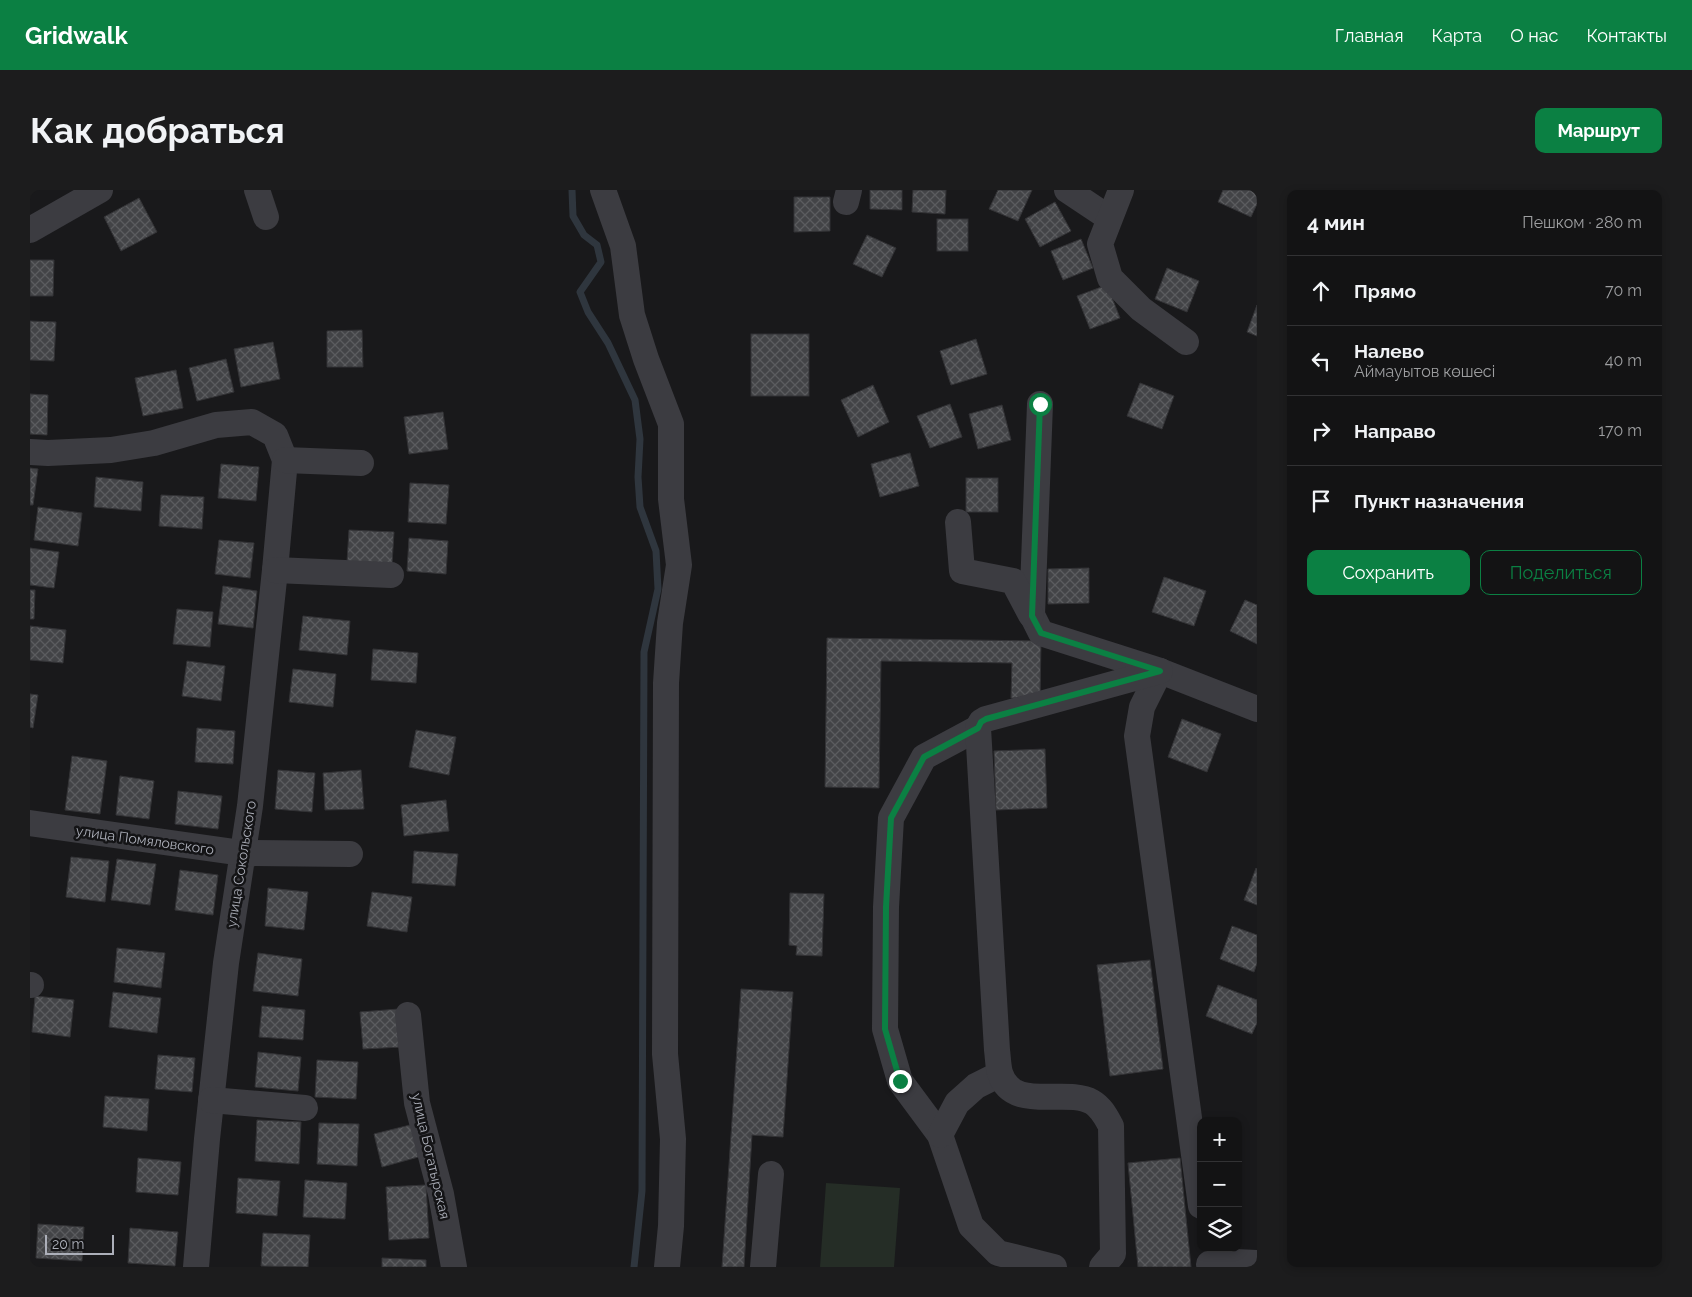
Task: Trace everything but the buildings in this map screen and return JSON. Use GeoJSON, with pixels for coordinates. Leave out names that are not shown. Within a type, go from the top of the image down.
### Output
{"type":"FeatureCollection","features":[{"type":"Feature","properties":{"kind":"street"},"geometry":{"type":"LineString","coordinates":[[30,230],[100,190]]}},
{"type":"Feature","properties":{"kind":"street"},"geometry":{"type":"LineString","coordinates":[[257,190],[266,217]]}},
{"type":"Feature","properties":{"kind":"street"},"geometry":{"type":"LineString","coordinates":[[603,190],[623,246],[632,315],[646,360],[671,424],[671,499],[679,565],[670,624],[666,683],[665,1054],[672,1138],[671,1226],[667,1267]]}},
{"type":"Feature","properties":{"kind":"street"},"geometry":{"type":"LineString","coordinates":[[1067,190],[1109,218]]}},
{"type":"Feature","properties":{"kind":"street"},"geometry":{"type":"LineString","coordinates":[[1121,190],[1100,244],[1110,278],[1141,309],[1186,342]]}},
{"type":"Feature","properties":{"kind":"street"},"geometry":{"type":"LineString","coordinates":[[1037,624],[1040,404]]}},
{"type":"Feature","properties":{"kind":"street"},"geometry":{"type":"LineString","coordinates":[[30,452],[111,450],[154,443],[216,425],[252,422],[275,435],[285,460],[362,463]]}},
{"type":"Feature","properties":{"kind":"street","name":"улица Сокольского"},"geometry":{"type":"LineString","coordinates":[[196,1267],[226,963],[250,806],[285,460]]}},
{"type":"Feature","properties":{"kind":"street"},"geometry":{"type":"LineString","coordinates":[[958,522],[962,571],[1013,581],[1037,624],[1257,710]]}},
{"type":"Feature","properties":{"kind":"street"},"geometry":{"type":"LineString","coordinates":[[275,570],[391,575]]}},
{"type":"Feature","properties":{"kind":"street"},"geometry":{"type":"LineString","coordinates":[[1102,1267],[1113,1254],[1111,1126],[1104,1113],[1091,1101],[1072,1097],[1045,1098],[1018,1094],[1006,1084],[1000,1074],[978,728],[981,722],[986,719],[1160,671]]}},
{"type":"Feature","properties":{"kind":"street"},"geometry":{"type":"LineString","coordinates":[[1160,671],[1142,707],[1137,736],[1197,1177]]}},
{"type":"Feature","properties":{"kind":"street"},"geometry":{"type":"LineString","coordinates":[[978,728],[924,757],[891,818],[886,907],[885,1029],[900,1081],[940,1135],[970,1226],[998,1253],[1054,1267]]}},
{"type":"Feature","properties":{"kind":"street","name":"улица Помяловского"},"geometry":{"type":"LineString","coordinates":[[30,823],[242,853],[350,854]]}},
{"type":"Feature","properties":{"kind":"street","name":"улица Богатырская"},"geometry":{"type":"LineString","coordinates":[[408,1014],[417,1103],[441,1194],[454,1267]]}},
{"type":"Feature","properties":{"kind":"street"},"geometry":{"type":"LineString","coordinates":[[940,1135],[957,1104],[976,1086],[1000,1074]]}},
{"type":"Feature","properties":{"kind":"street"},"geometry":{"type":"LineString","coordinates":[[211,1100],[305,1108]]}},
{"type":"Feature","properties":{"kind":"street"},"geometry":{"type":"LineString","coordinates":[[763,1267],[771,1174]]}},
{"type":"Feature","properties":{"kind":"street"},"geometry":{"type":"LineString","coordinates":[[1208,1260],[1257,1263]]}},
{"type":"Feature","properties":{"kind":"shaded area"},"geometry":{"type":"Polygon","coordinates":[[[826,1183],[900,1188],[894,1267],[820,1267],[826,1183]]]}},
{"type":"Feature","properties":{"kind":"waterway"},"geometry":{"type":"LineString","coordinates":[[572,190],[573,216],[584,235],[597,245],[601,262],[580,292],[588,312],[608,343],[635,400],[640,439],[638,477],[640,507],[656,551],[658,589],[644,652],[642,1191],[634,1267]]}},
{"type":"Feature","properties":{"kind":"route"},"geometry":{"type":"LineString","coordinates":[[900,1081],[885,1029],[886,907],[891,818],[924,757],[978,728],[981,722],[986,719],[1160,671],[1041,633],[1032,616],[1040,404]]}}]}
